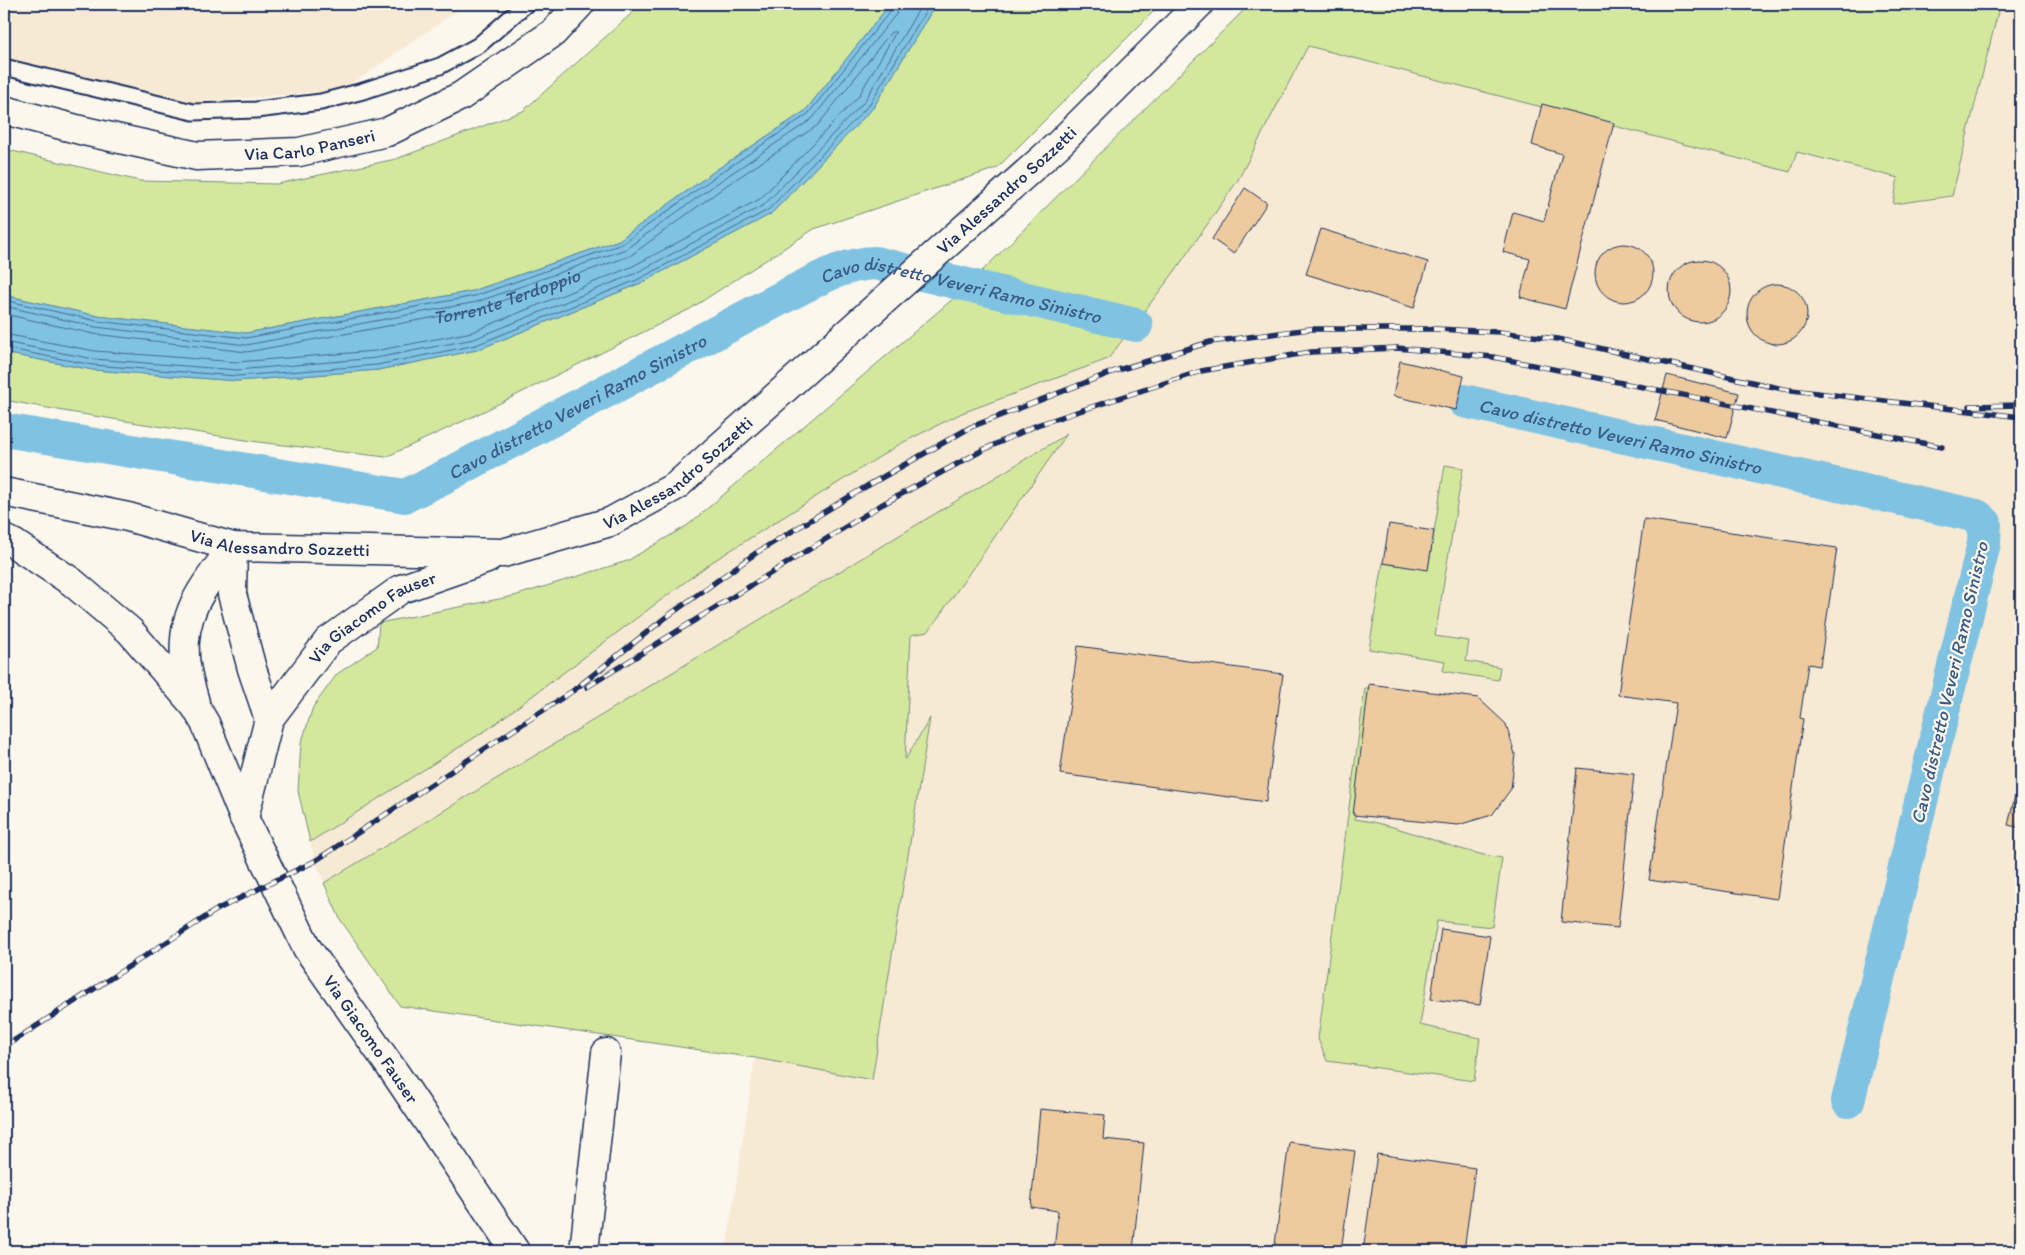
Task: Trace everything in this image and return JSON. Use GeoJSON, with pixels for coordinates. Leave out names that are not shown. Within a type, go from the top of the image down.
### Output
{"type":"FeatureCollection","features":[{"type":"Feature","properties":{"kind":"street","name":"Via Carlo Panseri"},"geometry":{"type":"LineString","coordinates":[[4,110],[84,131],[197,156],[298,152],[387,132],[461,96],[552,33],[580,4]]}},
{"type":"Feature","properties":{"kind":"street","name":"Via Alessandro Sozzetti"},"geometry":{"type":"LineString","coordinates":[[4,492],[128,517],[233,547],[503,553],[610,522],[676,486],[1060,143],[1199,4]]}},
{"type":"Feature","properties":{"kind":"street","name":"Via Giacomo Fauser"},"geometry":{"type":"LineString","coordinates":[[4,539],[72,582],[130,631],[196,706],[205,723],[244,818],[306,948],[397,1076],[515,1251]]}},
{"type":"Feature","properties":{"kind":"street","name":"Via Giacomo Fauser"},"geometry":{"type":"LineString","coordinates":[[196,706],[185,658],[185,626],[197,595],[233,547]]}},
{"type":"Feature","properties":{"kind":"street"},"geometry":{"type":"LineString","coordinates":[[233,547],[232,594],[252,669],[269,720]]}},
{"type":"Feature","properties":{"kind":"street","name":"Via Giacomo Fauser"},"geometry":{"type":"LineString","coordinates":[[244,818],[269,720],[328,641],[401,589],[503,553]]}},
{"type":"Feature","properties":{"kind":"street"},"geometry":{"type":"LineString","coordinates":[[584,1251],[606,1053]]}},
{"type":"Feature","properties":{"kind":"lane"},"geometry":{"type":"LineString","coordinates":[[4,67],[193,112],[256,110],[320,102],[363,91],[440,66],[479,46],[519,6]]}},
{"type":"Feature","properties":{"kind":"shaded area"},"geometry":{"type":"Polygon","coordinates":[[[4,4],[467,4],[343,90],[178,104],[4,60],[4,4]]]}},
{"type":"Feature","properties":{"kind":"shaded area"},"geometry":{"type":"Polygon","coordinates":[[[1303,4],[2021,4],[2021,1251],[726,1251],[755,1058],[400,1006],[340,919],[315,861],[298,791],[301,744],[313,707],[337,674],[632,596],[1303,4]]]}},
{"type":"Feature","properties":{"kind":"green space"},"geometry":{"type":"Polygon","coordinates":[[[639,4],[890,4],[805,111],[716,170],[619,240],[473,291],[246,333],[97,316],[4,295],[4,149],[140,181],[277,184],[396,159],[523,111],[631,14],[639,4]]]}},
{"type":"Feature","properties":{"kind":"green space"},"geometry":{"type":"Polygon","coordinates":[[[936,4],[1161,4],[997,168],[814,229],[690,309],[472,417],[386,457],[258,442],[4,400],[4,353],[93,370],[237,381],[378,370],[477,350],[639,284],[771,214],[873,108],[936,4]]]}},
{"type":"Feature","properties":{"kind":"green space"},"geometry":{"type":"Polygon","coordinates":[[[1250,4],[2000,4],[1952,196],[1893,204],[1898,178],[1797,152],[1790,172],[1308,46],[1238,180],[1175,271],[1108,359],[962,413],[900,444],[712,562],[488,729],[310,842],[298,791],[301,744],[313,707],[337,674],[377,647],[379,623],[514,596],[627,561],[688,525],[961,292],[1250,4]]]}},
{"type":"Feature","properties":{"kind":"green space"},"geometry":{"type":"Polygon","coordinates":[[[1067,434],[928,632],[911,635],[905,760],[930,718],[872,1080],[755,1058],[400,1006],[340,919],[324,883],[1067,434]]]}},
{"type":"Feature","properties":{"kind":"green space"},"geometry":{"type":"Polygon","coordinates":[[[1445,465],[1463,468],[1435,636],[1469,641],[1466,661],[1500,667],[1498,680],[1443,671],[1445,661],[1369,649],[1383,563],[1428,569],[1445,465]]]}},
{"type":"Feature","properties":{"kind":"green space"},"geometry":{"type":"Polygon","coordinates":[[[1365,688],[1371,688],[1355,819],[1392,827],[1483,855],[1502,858],[1492,927],[1437,921],[1420,1025],[1480,1038],[1474,1081],[1327,1061],[1318,1039],[1365,688]]]}},
{"type":"Feature","properties":{"kind":"water","name":"Torrente Terdoppio"},"geometry":{"type":"Polygon","coordinates":[[[890,4],[936,4],[873,108],[771,214],[639,284],[477,350],[378,370],[237,381],[93,370],[4,353],[4,295],[98,316],[246,333],[473,291],[619,240],[716,170],[805,111],[890,4]]]}},
{"type":"Feature","properties":{"kind":"building"},"geometry":{"type":"Polygon","coordinates":[[[1542,104],[1614,123],[1565,309],[1520,297],[1530,259],[1503,252],[1513,212],[1544,221],[1562,154],[1532,145],[1542,104]]]}},
{"type":"Feature","properties":{"kind":"building"},"geometry":{"type":"Polygon","coordinates":[[[1245,188],[1267,203],[1234,254],[1212,239],[1245,188]]]}},
{"type":"Feature","properties":{"kind":"building"},"geometry":{"type":"Polygon","coordinates":[[[1321,229],[1428,262],[1414,308],[1306,274],[1321,229]]]}},
{"type":"Feature","properties":{"kind":"building"},"geometry":{"type":"Polygon","coordinates":[[[1624,244],[1635,246],[1648,257],[1653,273],[1651,284],[1640,297],[1624,302],[1613,300],[1600,289],[1595,273],[1597,262],[1608,249],[1624,244]]]}},
{"type":"Feature","properties":{"kind":"building"},"geometry":{"type":"Polygon","coordinates":[[[1700,260],[1712,262],[1722,269],[1729,279],[1731,291],[1729,303],[1722,313],[1712,320],[1700,322],[1688,320],[1678,313],[1671,303],[1669,291],[1671,279],[1678,269],[1688,262],[1700,260]]]}},
{"type":"Feature","properties":{"kind":"building"},"geometry":{"type":"Polygon","coordinates":[[[1771,284],[1783,284],[1794,289],[1802,297],[1807,308],[1805,326],[1794,339],[1783,344],[1771,344],[1760,339],[1752,331],[1747,320],[1747,308],[1752,297],[1760,289],[1771,284]]]}},
{"type":"Feature","properties":{"kind":"building"},"geometry":{"type":"Polygon","coordinates":[[[1400,361],[1464,376],[1456,410],[1393,396],[1400,361]]]}},
{"type":"Feature","properties":{"kind":"building"},"geometry":{"type":"Polygon","coordinates":[[[1667,375],[1739,393],[1727,438],[1655,420],[1667,375]]]}},
{"type":"Feature","properties":{"kind":"building"},"geometry":{"type":"Polygon","coordinates":[[[1644,519],[1837,548],[1820,666],[1808,664],[1800,718],[1803,719],[1777,899],[1649,880],[1676,703],[1618,695],[1644,519]]]}},
{"type":"Feature","properties":{"kind":"building"},"geometry":{"type":"Polygon","coordinates":[[[1389,524],[1434,531],[1428,570],[1383,563],[1389,524]]]}},
{"type":"Feature","properties":{"kind":"building"},"geometry":{"type":"Polygon","coordinates":[[[1078,646],[1283,674],[1266,802],[1060,774],[1078,646]]]}},
{"type":"Feature","properties":{"kind":"building"},"geometry":{"type":"Polygon","coordinates":[[[1369,684],[1478,698],[1506,724],[1515,754],[1511,789],[1492,815],[1458,825],[1353,815],[1369,684]]]}},
{"type":"Feature","properties":{"kind":"building"},"geometry":{"type":"Polygon","coordinates":[[[1577,768],[1634,774],[1618,928],[1561,922],[1577,768]]]}},
{"type":"Feature","properties":{"kind":"building"},"geometry":{"type":"Polygon","coordinates":[[[2019,779],[2021,780],[2021,828],[2008,825],[2019,779]]]}},
{"type":"Feature","properties":{"kind":"building"},"geometry":{"type":"Polygon","coordinates":[[[1441,929],[1490,936],[1480,1005],[1431,999],[1441,929]]]}},
{"type":"Feature","properties":{"kind":"building"},"geometry":{"type":"Polygon","coordinates":[[[1040,1109],[1105,1115],[1103,1139],[1144,1143],[1133,1251],[1054,1251],[1058,1211],[1031,1207],[1040,1109]]]}},
{"type":"Feature","properties":{"kind":"building"},"geometry":{"type":"Polygon","coordinates":[[[1289,1142],[1355,1151],[1341,1251],[1274,1251],[1289,1142]]]}},
{"type":"Feature","properties":{"kind":"building"},"geometry":{"type":"Polygon","coordinates":[[[1377,1154],[1475,1168],[1464,1251],[1363,1251],[1377,1154]]]}},
{"type":"Feature","properties":{"kind":"waterway","name":"Cavo distretto Veveri Ramo Sinistro"},"geometry":{"type":"LineString","coordinates":[[4,430],[405,496],[820,278],[852,266],[875,263],[1136,325]]}},
{"type":"Feature","properties":{"kind":"waterway","name":"Cavo distretto Veveri Ramo Sinistro"},"geometry":{"type":"LineString","coordinates":[[1464,401],[1977,516],[1985,523],[1984,543],[1848,1101]]}},
{"type":"Feature","properties":{"kind":"railway"},"geometry":{"type":"LineString","coordinates":[[4,1047],[218,909],[315,861],[574,690],[665,618],[756,553],[867,486],[971,427],[1115,371],[1210,342],[1310,329],[1436,329],[1499,332],[1558,339],[1783,389],[2021,417]]}},
{"type":"Feature","properties":{"kind":"railway"},"geometry":{"type":"LineString","coordinates":[[587,687],[881,505],[983,450],[1037,425],[1201,371],[1311,352],[1397,348],[1493,357],[1942,447]]}},
{"type":"Feature","properties":{"kind":"railway"},"geometry":{"type":"LineString","coordinates":[[1970,406],[2021,405]]}}]}
